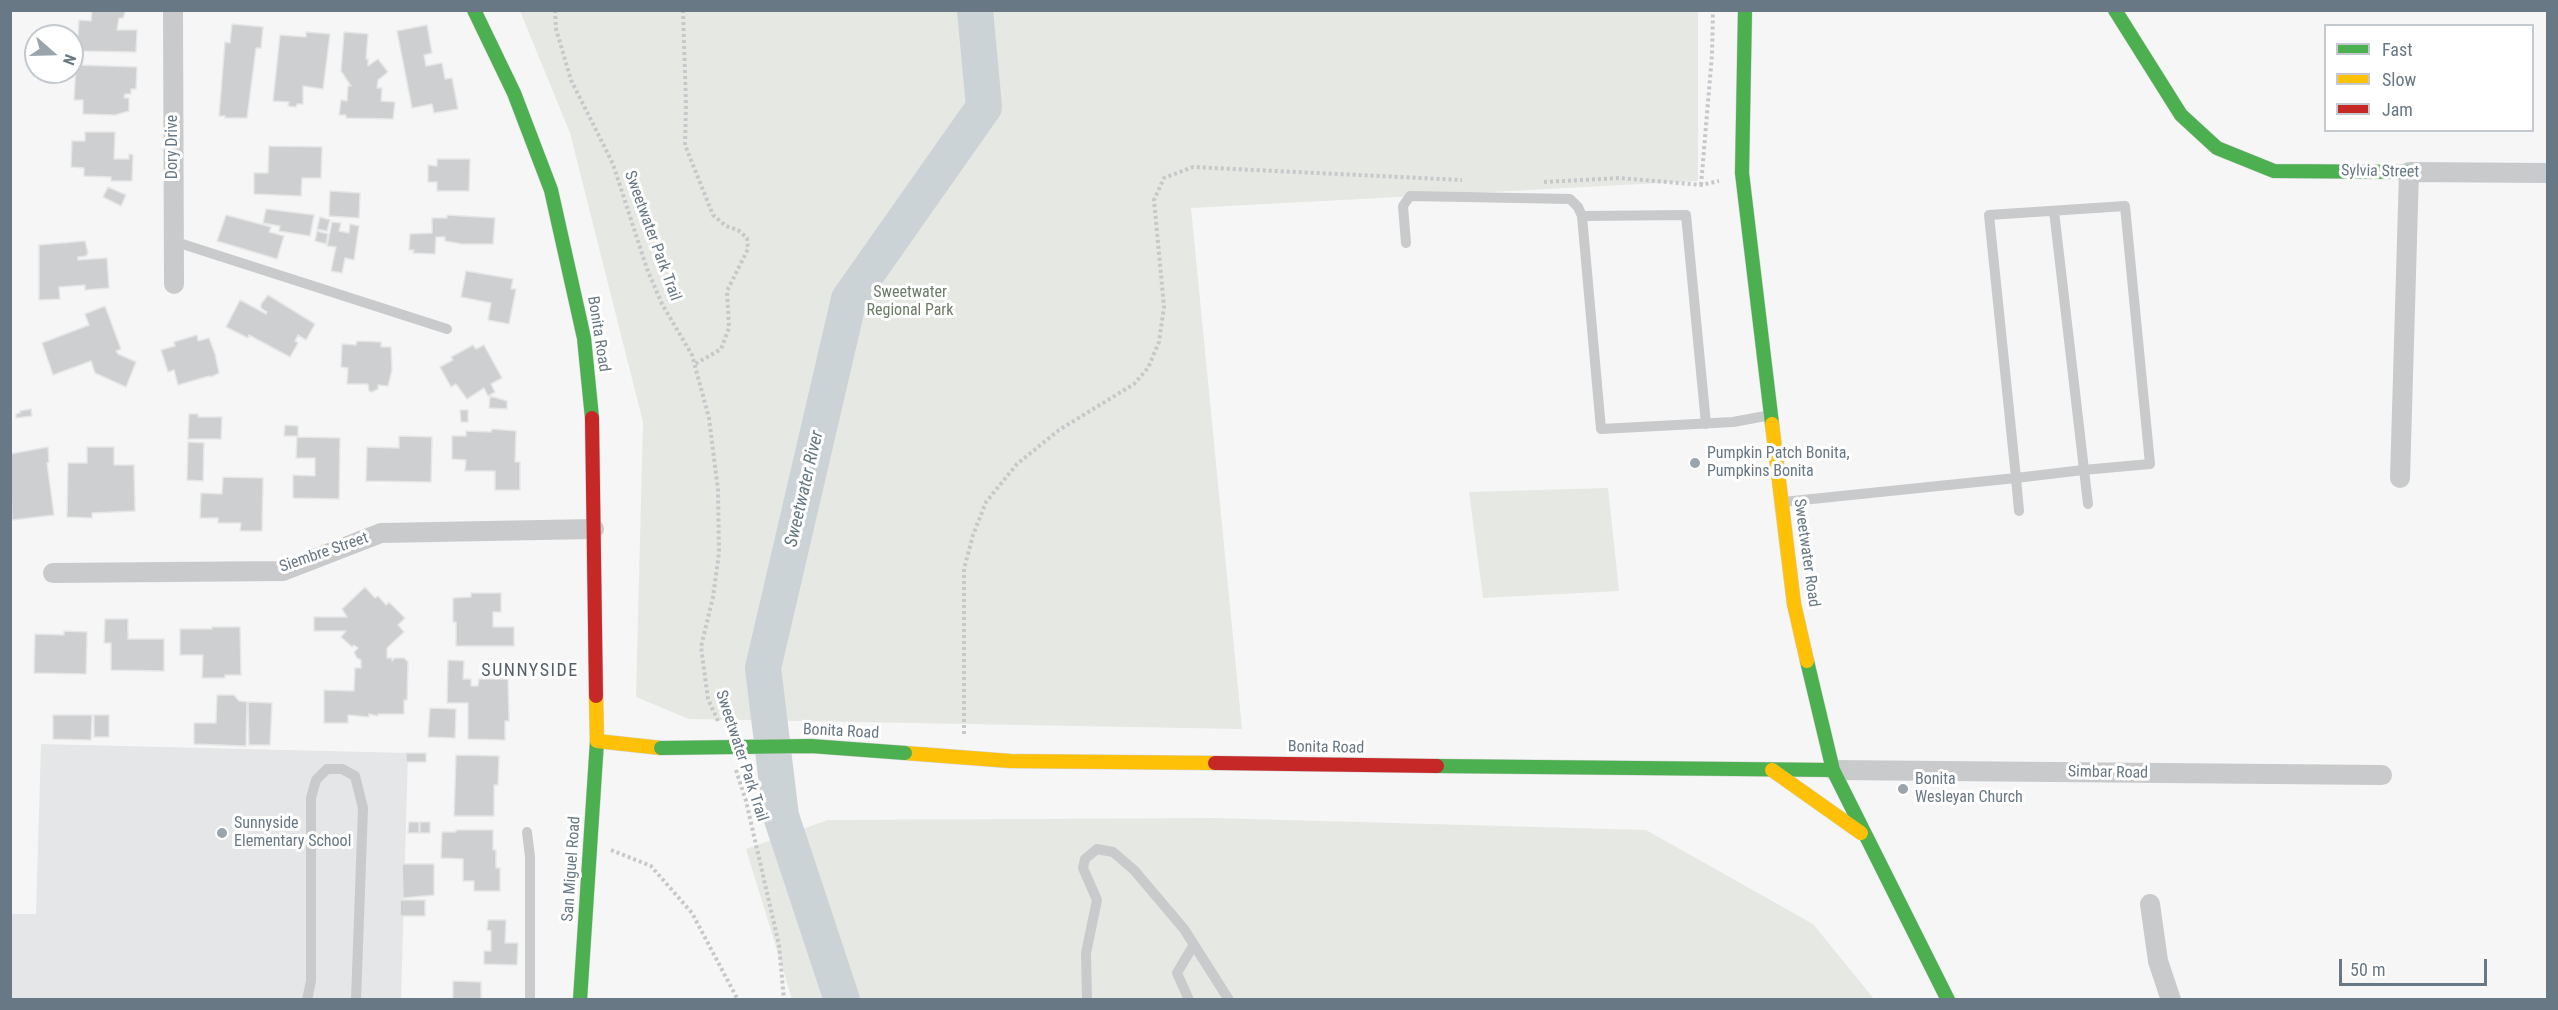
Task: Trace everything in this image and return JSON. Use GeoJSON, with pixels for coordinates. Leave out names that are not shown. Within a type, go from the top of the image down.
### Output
{"type":"FeatureCollection","features":[{"type":"Feature","properties":{"kind":"main road","name":"Bonita Road"},"geometry":{"type":"LineString","coordinates":[[474,10],[514,93],[551,190],[584,338],[593,427],[597,741],[661,748],[811,746],[1010,761],[1833,770]]}},
{"type":"Feature","properties":{"kind":"main road","name":"Sweetwater Road"},"geometry":{"type":"LineString","coordinates":[[1745,10],[1742,173],[1794,604],[1833,770],[1948,999]]}},
{"type":"Feature","properties":{"kind":"main road","name":"Sylvia Street"},"geometry":{"type":"LineString","coordinates":[[2115,10],[2181,115],[2217,148],[2274,171],[2409,172]]}},
{"type":"Feature","properties":{"kind":"main road","name":"San Miguel Road"},"geometry":{"type":"LineString","coordinates":[[580,999],[597,741]]}},
{"type":"Feature","properties":{"kind":"main road"},"geometry":{"type":"LineString","coordinates":[[1772,770],[1866,837]]}},
{"type":"Feature","properties":{"kind":"street","name":"Dory Drive"},"geometry":{"type":"LineString","coordinates":[[173,10],[174,284]]}},
{"type":"Feature","properties":{"kind":"street","name":"Sylvia Street"},"geometry":{"type":"LineString","coordinates":[[2409,172],[2547,173]]}},
{"type":"Feature","properties":{"kind":"street"},"geometry":{"type":"LineString","coordinates":[[2400,478],[2409,172]]}},
{"type":"Feature","properties":{"kind":"street","name":"Siembre Street"},"geometry":{"type":"LineString","coordinates":[[53,573],[283,571],[381,533],[594,529]]}},
{"type":"Feature","properties":{"kind":"street","name":"Simbar Road"},"geometry":{"type":"LineString","coordinates":[[1833,770],[2382,775]]}},
{"type":"Feature","properties":{"kind":"street"},"geometry":{"type":"LineString","coordinates":[[2150,904],[2158,961],[2171,999]]}},
{"type":"Feature","properties":{"kind":"lane"},"geometry":{"type":"LineString","coordinates":[[1406,243],[1403,206],[1410,196],[1570,199],[1578,207],[1582,216],[1601,429],[1733,422],[1772,415]]}},
{"type":"Feature","properties":{"kind":"lane"},"geometry":{"type":"LineString","coordinates":[[1782,502],[2016,477],[2083,470],[2150,464],[2126,206],[1989,215],[2016,477],[2019,511]]}},
{"type":"Feature","properties":{"kind":"lane"},"geometry":{"type":"LineString","coordinates":[[2054,211],[2088,504]]}},
{"type":"Feature","properties":{"kind":"lane"},"geometry":{"type":"LineString","coordinates":[[1582,216],[1686,215],[1706,424]]}},
{"type":"Feature","properties":{"kind":"lane"},"geometry":{"type":"LineString","coordinates":[[173,241],[447,329]]}},
{"type":"Feature","properties":{"kind":"lane"},"geometry":{"type":"LineString","coordinates":[[307,999],[312,981],[311,798],[316,780],[327,769],[342,769],[355,776],[363,808],[356,999]]}},
{"type":"Feature","properties":{"kind":"lane"},"geometry":{"type":"LineString","coordinates":[[527,832],[530,857],[530,999]]}},
{"type":"Feature","properties":{"kind":"lane"},"geometry":{"type":"LineString","coordinates":[[1087,999],[1086,953],[1097,900],[1083,868],[1085,859],[1097,849],[1113,852],[1134,870],[1184,929],[1229,999]]}},
{"type":"Feature","properties":{"kind":"lane"},"geometry":{"type":"LineString","coordinates":[[1189,999],[1177,973],[1193,946]]}},
{"type":"Feature","properties":{"kind":"path","name":"Sweetwater Park Trail"},"geometry":{"type":"LineString","coordinates":[[555,10],[556,29],[571,80],[613,164],[647,269],[662,304],[692,355],[709,418],[718,490],[719,553],[713,597],[701,647],[708,699],[721,728]]}},
{"type":"Feature","properties":{"kind":"path"},"geometry":{"type":"LineString","coordinates":[[683,10],[687,105],[685,145],[713,215],[726,226],[738,230],[747,238],[748,249],[727,291],[729,328],[721,349],[695,364]]}},
{"type":"Feature","properties":{"kind":"path"},"geometry":{"type":"LineString","coordinates":[[1701,184],[1712,55],[1713,10]]}},
{"type":"Feature","properties":{"kind":"path"},"geometry":{"type":"LineString","coordinates":[[952,734],[964,735],[964,569],[973,535],[986,502],[1017,464],[1059,430],[1134,384],[1148,368],[1159,342],[1164,307],[1154,200],[1164,178],[1193,167],[1464,180]]}},
{"type":"Feature","properties":{"kind":"path"},"geometry":{"type":"LineString","coordinates":[[1533,182],[1620,177],[1701,184],[1742,173]]}},
{"type":"Feature","properties":{"kind":"path","name":"Sweetwater Park Trail"},"geometry":{"type":"LineString","coordinates":[[736,769],[746,801],[779,945],[784,999]]}},
{"type":"Feature","properties":{"kind":"path"},"geometry":{"type":"LineString","coordinates":[[590,846],[620,852],[651,866],[692,914],[738,999]]}},
{"type":"Feature","properties":{"kind":"shaded area","name":"Sunnyside Elementary School"},"geometry":{"type":"Polygon","coordinates":[[[41,744],[408,753],[401,999],[11,1000],[11,914],[36,914],[41,744]]]}},
{"type":"Feature","properties":{"kind":"shaded area"},"geometry":{"type":"Polygon","coordinates":[[[809,850],[857,999],[848,999],[799,853],[809,850]]]}},
{"type":"Feature","properties":{"kind":"green space","name":"Sweetwater Regional Park"},"geometry":{"type":"Polygon","coordinates":[[[520,11],[1698,11],[1698,181],[1191,208],[1242,729],[689,719],[636,697],[643,422],[570,133],[520,11]]]}},
{"type":"Feature","properties":{"kind":"green space"},"geometry":{"type":"Polygon","coordinates":[[[1608,488],[1619,591],[1483,598],[1469,492],[1608,488]]]}},
{"type":"Feature","properties":{"kind":"green space"},"geometry":{"type":"Polygon","coordinates":[[[1214,818],[1646,830],[1813,924],[1874,999],[792,999],[746,849],[828,820],[1214,818]]]}},
{"type":"Feature","properties":{"kind":"building"},"geometry":{"type":"Polygon","coordinates":[[[92,10],[126,10],[123,18],[119,18],[117,30],[137,30],[136,52],[84,51],[84,24],[79,24],[79,20],[91,21],[92,10]]]}},
{"type":"Feature","properties":{"kind":"building"},"geometry":{"type":"Polygon","coordinates":[[[232,24],[263,27],[261,48],[256,48],[247,118],[219,116],[225,42],[230,43],[232,24]]]}},
{"type":"Feature","properties":{"kind":"building"},"geometry":{"type":"Polygon","coordinates":[[[427,25],[432,53],[424,55],[426,66],[442,63],[445,79],[452,78],[458,109],[434,113],[432,104],[412,108],[397,31],[427,25]]]}},
{"type":"Feature","properties":{"kind":"building"},"geometry":{"type":"Polygon","coordinates":[[[306,32],[330,34],[323,89],[303,86],[303,104],[297,104],[296,107],[288,106],[289,102],[273,101],[280,35],[306,37],[306,32]]]}},
{"type":"Feature","properties":{"kind":"building"},"geometry":{"type":"Polygon","coordinates":[[[344,32],[368,34],[366,59],[368,59],[368,66],[378,59],[388,72],[378,80],[377,88],[382,88],[381,101],[395,102],[393,119],[346,118],[346,115],[339,115],[341,100],[347,101],[348,86],[351,86],[341,71],[344,32]]]}},
{"type":"Feature","properties":{"kind":"building"},"geometry":{"type":"Polygon","coordinates":[[[84,65],[137,67],[136,89],[131,89],[131,94],[125,94],[124,98],[129,98],[129,111],[115,115],[83,114],[83,100],[74,100],[75,84],[84,84],[84,65]]]}},
{"type":"Feature","properties":{"kind":"building"},"geometry":{"type":"Polygon","coordinates":[[[85,132],[115,132],[114,159],[129,159],[129,154],[133,155],[132,181],[111,181],[111,177],[84,176],[84,168],[71,167],[72,141],[85,141],[85,132]]]}},
{"type":"Feature","properties":{"kind":"building"},"geometry":{"type":"Polygon","coordinates":[[[269,146],[322,147],[321,178],[302,178],[301,196],[254,194],[254,173],[268,173],[269,146]]]}},
{"type":"Feature","properties":{"kind":"building"},"geometry":{"type":"Polygon","coordinates":[[[437,159],[470,159],[469,191],[437,191],[437,182],[428,182],[428,165],[437,166],[437,159]]]}},
{"type":"Feature","properties":{"kind":"building"},"geometry":{"type":"Polygon","coordinates":[[[108,187],[126,195],[121,206],[103,197],[108,187]]]}},
{"type":"Feature","properties":{"kind":"building"},"geometry":{"type":"Polygon","coordinates":[[[330,191],[360,193],[359,218],[329,216],[330,191]]]}},
{"type":"Feature","properties":{"kind":"building"},"geometry":{"type":"Polygon","coordinates":[[[266,209],[314,215],[310,236],[279,231],[280,226],[263,223],[266,209]]]}},
{"type":"Feature","properties":{"kind":"building"},"geometry":{"type":"Polygon","coordinates":[[[226,215],[271,227],[269,232],[284,236],[277,259],[217,241],[226,215]]]}},
{"type":"Feature","properties":{"kind":"building"},"geometry":{"type":"Polygon","coordinates":[[[447,215],[495,218],[493,244],[462,244],[445,241],[445,237],[436,237],[435,254],[413,253],[414,250],[409,250],[410,234],[432,233],[432,218],[447,218],[447,215]]]}},
{"type":"Feature","properties":{"kind":"building"},"geometry":{"type":"Polygon","coordinates":[[[320,217],[330,220],[327,231],[317,229],[320,217]]]}},
{"type":"Feature","properties":{"kind":"building"},"geometry":{"type":"Polygon","coordinates":[[[332,222],[341,223],[339,231],[349,233],[350,224],[359,226],[354,260],[345,258],[342,273],[331,271],[336,247],[327,246],[332,222]]]}},
{"type":"Feature","properties":{"kind":"building"},"geometry":{"type":"Polygon","coordinates":[[[317,231],[328,234],[326,244],[315,241],[317,231]]]}},
{"type":"Feature","properties":{"kind":"building"},"geometry":{"type":"Polygon","coordinates":[[[85,241],[88,253],[86,256],[78,257],[78,260],[107,258],[109,288],[85,290],[85,285],[59,287],[60,299],[39,300],[39,245],[85,241]]]}},
{"type":"Feature","properties":{"kind":"building"},"geometry":{"type":"Polygon","coordinates":[[[466,271],[513,279],[511,289],[516,289],[509,324],[488,320],[491,303],[461,297],[466,271]]]}},
{"type":"Feature","properties":{"kind":"building"},"geometry":{"type":"Polygon","coordinates":[[[268,295],[315,324],[306,340],[298,335],[295,341],[298,343],[290,357],[249,335],[248,338],[226,327],[240,300],[266,314],[261,304],[268,295]]]}},
{"type":"Feature","properties":{"kind":"building"},"geometry":{"type":"Polygon","coordinates":[[[105,306],[121,349],[116,351],[136,362],[126,387],[95,373],[91,361],[53,375],[42,343],[89,325],[85,314],[105,306]]]}},
{"type":"Feature","properties":{"kind":"building"},"geometry":{"type":"Polygon","coordinates":[[[197,335],[198,341],[209,338],[219,373],[178,385],[174,370],[168,372],[161,350],[175,346],[174,342],[197,335]]]}},
{"type":"Feature","properties":{"kind":"building"},"geometry":{"type":"Polygon","coordinates":[[[357,341],[381,342],[381,347],[391,347],[392,370],[388,386],[378,385],[378,389],[372,392],[369,391],[368,384],[347,384],[348,368],[341,367],[342,344],[356,345],[357,341]]]}},
{"type":"Feature","properties":{"kind":"building"},"geometry":{"type":"Polygon","coordinates":[[[473,345],[476,349],[484,345],[502,378],[491,384],[495,392],[488,396],[484,388],[467,399],[456,384],[451,387],[440,367],[453,360],[451,357],[473,345]]]}},
{"type":"Feature","properties":{"kind":"building"},"geometry":{"type":"Polygon","coordinates":[[[490,396],[507,401],[507,409],[489,408],[490,396]]]}},
{"type":"Feature","properties":{"kind":"building"},"geometry":{"type":"Polygon","coordinates":[[[31,409],[32,416],[16,418],[16,414],[20,411],[31,409]]]}},
{"type":"Feature","properties":{"kind":"building"},"geometry":{"type":"Polygon","coordinates":[[[460,410],[468,410],[468,422],[461,422],[460,410]]]}},
{"type":"Feature","properties":{"kind":"building"},"geometry":{"type":"Polygon","coordinates":[[[189,414],[198,414],[198,417],[222,417],[221,439],[188,439],[189,414]]]}},
{"type":"Feature","properties":{"kind":"building"},"geometry":{"type":"Polygon","coordinates":[[[285,425],[298,426],[298,436],[284,436],[285,425]]]}},
{"type":"Feature","properties":{"kind":"building"},"geometry":{"type":"Polygon","coordinates":[[[492,429],[516,431],[515,462],[520,462],[520,490],[495,490],[495,471],[465,471],[466,460],[452,459],[452,436],[466,436],[466,431],[491,432],[492,429]]]}},
{"type":"Feature","properties":{"kind":"building"},"geometry":{"type":"Polygon","coordinates":[[[399,436],[432,437],[431,482],[366,481],[367,447],[399,448],[399,436]]]}},
{"type":"Feature","properties":{"kind":"building"},"geometry":{"type":"Polygon","coordinates":[[[297,437],[340,438],[339,499],[293,498],[293,475],[315,476],[315,458],[296,458],[297,437]]]}},
{"type":"Feature","properties":{"kind":"building"},"geometry":{"type":"Polygon","coordinates":[[[188,442],[204,443],[203,481],[187,480],[188,442]]]}},
{"type":"Feature","properties":{"kind":"building"},"geometry":{"type":"Polygon","coordinates":[[[48,447],[49,462],[47,463],[54,515],[12,520],[10,454],[48,447]]]}},
{"type":"Feature","properties":{"kind":"building"},"geometry":{"type":"Polygon","coordinates":[[[87,447],[114,447],[114,465],[134,465],[135,511],[92,513],[92,518],[67,517],[68,463],[87,463],[87,447]]]}},
{"type":"Feature","properties":{"kind":"building"},"geometry":{"type":"Polygon","coordinates":[[[223,477],[263,478],[262,531],[240,531],[241,523],[218,523],[218,518],[200,518],[201,493],[222,494],[223,477]]]}},
{"type":"Feature","properties":{"kind":"building"},"geometry":{"type":"Polygon","coordinates":[[[365,587],[375,598],[378,596],[386,605],[389,602],[405,618],[398,625],[404,632],[387,648],[387,658],[392,658],[392,661],[395,658],[404,658],[408,662],[407,700],[404,700],[404,714],[378,714],[378,716],[369,714],[369,717],[348,715],[348,723],[324,723],[324,690],[354,691],[355,668],[361,668],[361,660],[354,652],[358,648],[354,645],[352,647],[341,637],[346,631],[314,631],[314,617],[347,617],[342,609],[365,587]]]}},
{"type":"Feature","properties":{"kind":"building"},"geometry":{"type":"Polygon","coordinates":[[[471,593],[501,593],[501,612],[493,612],[493,627],[514,627],[514,646],[456,646],[453,598],[471,597],[471,593]]]}},
{"type":"Feature","properties":{"kind":"building"},"geometry":{"type":"Polygon","coordinates":[[[105,619],[128,619],[128,639],[164,639],[164,671],[111,670],[111,643],[104,643],[105,619]]]}},
{"type":"Feature","properties":{"kind":"building"},"geometry":{"type":"Polygon","coordinates":[[[212,627],[240,627],[241,675],[202,678],[203,655],[180,655],[180,629],[212,629],[212,627]]]}},
{"type":"Feature","properties":{"kind":"building"},"geometry":{"type":"Polygon","coordinates":[[[64,631],[87,632],[86,674],[34,673],[35,634],[64,635],[64,631]]]}},
{"type":"Feature","properties":{"kind":"building"},"geometry":{"type":"Polygon","coordinates":[[[448,660],[464,661],[463,679],[471,679],[471,686],[478,686],[479,679],[508,679],[509,721],[505,721],[505,740],[468,739],[468,703],[447,703],[448,660]]]}},
{"type":"Feature","properties":{"kind":"building"},"geometry":{"type":"Polygon","coordinates":[[[217,695],[234,695],[239,701],[247,702],[246,746],[194,744],[194,723],[216,723],[217,695]]]}},
{"type":"Feature","properties":{"kind":"building"},"geometry":{"type":"Polygon","coordinates":[[[248,702],[272,703],[270,745],[249,745],[248,702]]]}},
{"type":"Feature","properties":{"kind":"building"},"geometry":{"type":"Polygon","coordinates":[[[430,708],[456,709],[455,738],[428,737],[430,708]]]}},
{"type":"Feature","properties":{"kind":"building"},"geometry":{"type":"Polygon","coordinates":[[[53,715],[92,715],[91,740],[53,739],[53,715]]]}},
{"type":"Feature","properties":{"kind":"building"},"geometry":{"type":"Polygon","coordinates":[[[94,715],[109,715],[109,737],[94,737],[94,715]]]}},
{"type":"Feature","properties":{"kind":"building"},"geometry":{"type":"Polygon","coordinates":[[[406,753],[426,753],[426,762],[406,762],[406,753]]]}},
{"type":"Feature","properties":{"kind":"building"},"geometry":{"type":"Polygon","coordinates":[[[456,755],[499,756],[498,785],[494,785],[494,816],[454,816],[456,755]]]}},
{"type":"Feature","properties":{"kind":"building"},"geometry":{"type":"Polygon","coordinates":[[[409,822],[419,822],[419,833],[408,833],[409,822]]]}},
{"type":"Feature","properties":{"kind":"building"},"geometry":{"type":"Polygon","coordinates":[[[420,822],[430,822],[430,833],[420,833],[420,822]]]}},
{"type":"Feature","properties":{"kind":"building"},"geometry":{"type":"Polygon","coordinates":[[[456,830],[493,830],[496,868],[500,868],[500,891],[474,891],[474,881],[463,881],[463,859],[441,858],[442,832],[456,832],[456,830]]]}},
{"type":"Feature","properties":{"kind":"building"},"geometry":{"type":"Polygon","coordinates":[[[402,864],[434,864],[434,895],[403,898],[402,864]]]}},
{"type":"Feature","properties":{"kind":"building"},"geometry":{"type":"Polygon","coordinates":[[[400,900],[425,900],[425,916],[400,916],[400,900]]]}},
{"type":"Feature","properties":{"kind":"building"},"geometry":{"type":"Polygon","coordinates":[[[488,920],[506,920],[505,943],[518,943],[517,965],[484,964],[484,951],[491,951],[491,931],[487,930],[488,920]]]}},
{"type":"Feature","properties":{"kind":"building"},"geometry":{"type":"Polygon","coordinates":[[[453,981],[481,982],[481,1000],[453,1000],[453,981]]]}},
{"type":"Feature","properties":{"kind":"waterway","name":"Sweetwater River"},"geometry":{"type":"LineString","coordinates":[[842,1000],[781,816],[763,668],[849,299],[984,107],[975,10]]}},
{"type":"Feature","properties":{"kind":"traffic: fast"},"geometry":{"type":"LineString","coordinates":[[474,10],[514,93],[551,190],[584,338],[592,418]]}},
{"type":"Feature","properties":{"kind":"traffic: fast"},"geometry":{"type":"LineString","coordinates":[[1745,10],[1742,173],[1772,424]]}},
{"type":"Feature","properties":{"kind":"traffic: fast"},"geometry":{"type":"LineString","coordinates":[[2115,10],[2181,115],[2217,148],[2274,171],[2409,172]]}},
{"type":"Feature","properties":{"kind":"traffic: fast"},"geometry":{"type":"LineString","coordinates":[[1807,661],[1833,770]]}},
{"type":"Feature","properties":{"kind":"traffic: fast"},"geometry":{"type":"LineString","coordinates":[[580,1000],[597,741]]}},
{"type":"Feature","properties":{"kind":"traffic: fast"},"geometry":{"type":"LineString","coordinates":[[661,748],[811,746],[905,753]]}},
{"type":"Feature","properties":{"kind":"traffic: fast"},"geometry":{"type":"LineString","coordinates":[[1437,766],[1833,770],[1948,1000]]}},
{"type":"Feature","properties":{"kind":"traffic: slow"},"geometry":{"type":"LineString","coordinates":[[1772,424],[1794,604],[1807,661]]}},
{"type":"Feature","properties":{"kind":"traffic: slow"},"geometry":{"type":"LineString","coordinates":[[596,696],[597,741],[661,748]]}},
{"type":"Feature","properties":{"kind":"traffic: slow"},"geometry":{"type":"LineString","coordinates":[[905,753],[1010,761],[1215,763]]}},
{"type":"Feature","properties":{"kind":"traffic: slow"},"geometry":{"type":"LineString","coordinates":[[1772,770],[1861,833]]}},
{"type":"Feature","properties":{"kind":"traffic: jam"},"geometry":{"type":"LineString","coordinates":[[592,418],[596,696]]}},
{"type":"Feature","properties":{"kind":"traffic: jam"},"geometry":{"type":"LineString","coordinates":[[1215,763],[1437,766]]}},
{"type":"Feature","properties":{"kind":"place","name":"Pumpkin Patch Bonita, Pumpkins Bonita"},"geometry":{"type":"Point","coordinates":[1695,463]}},
{"type":"Feature","properties":{"kind":"place","name":"Bonita Wesleyan Church"},"geometry":{"type":"Point","coordinates":[1903,789]}},
{"type":"Feature","properties":{"kind":"place","name":"Sunnyside Elementary School"},"geometry":{"type":"Point","coordinates":[222,833]}},
{"type":"Feature","properties":{"kind":"district","name":"SUNNYSIDE"},"geometry":{"type":"Point","coordinates":[530,671]}}]}
